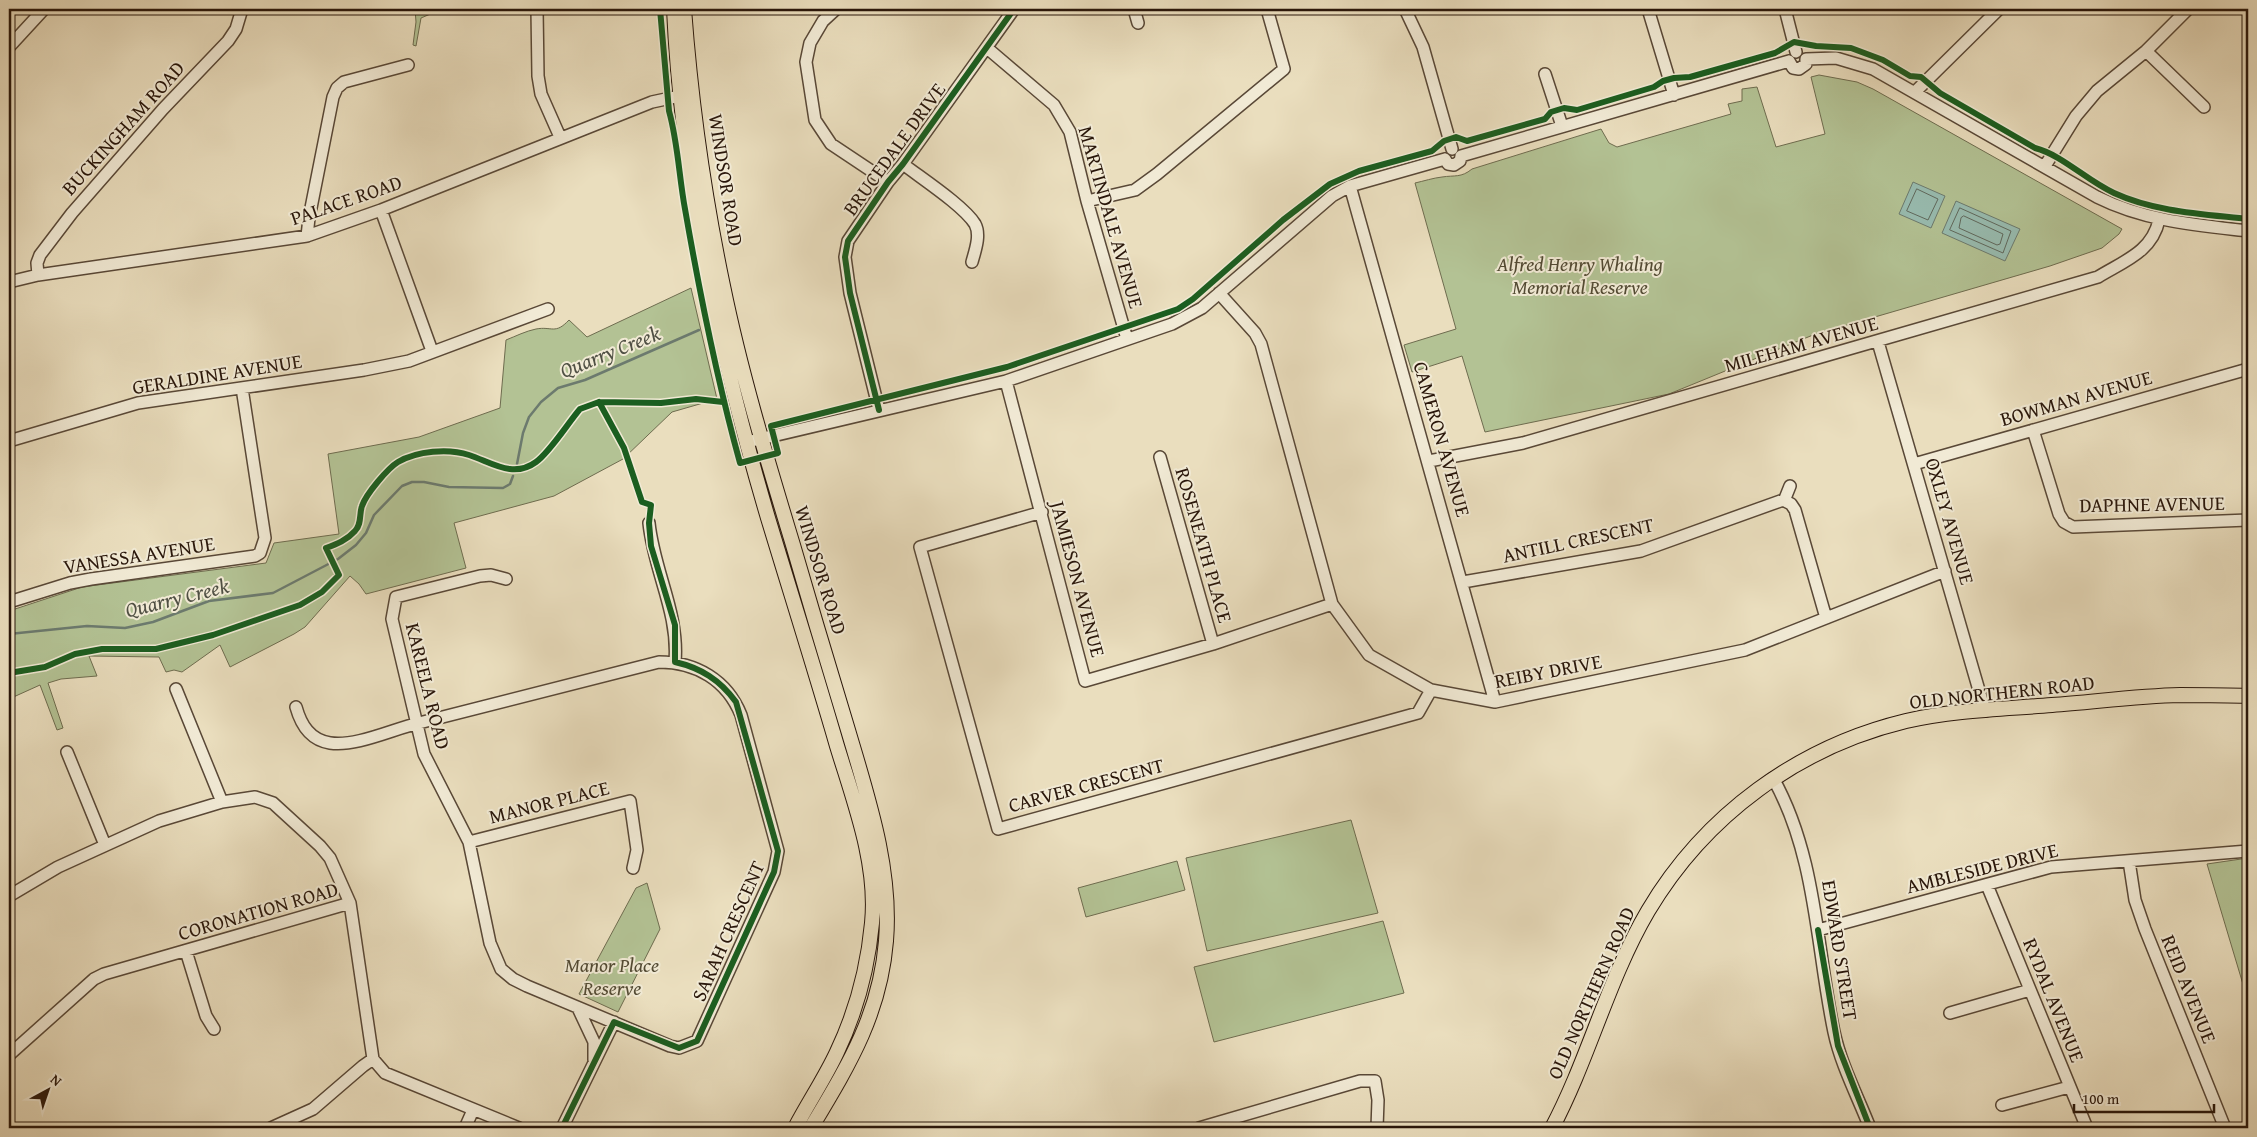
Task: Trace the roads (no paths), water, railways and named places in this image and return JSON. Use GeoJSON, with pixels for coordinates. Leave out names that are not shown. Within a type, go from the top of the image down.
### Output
{"type":"FeatureCollection","features":[{"type":"Feature","properties":{"kind":"main road","name":"WINDSOR ROAD"},"geometry":{"type":"LineString","coordinates":[[674,9],[680,96],[703,255],[731,385],[857,814],[872,884],[872,922],[858,993],[836,1054],[795,1128]]}},
{"type":"Feature","properties":{"kind":"main road","name":"WINDSOR ROAD"},"geometry":{"type":"LineString","coordinates":[[684,9],[699,148],[723,286],[746,384],[866,791],[881,857],[887,904],[886,942],[879,989],[868,1024],[849,1064],[811,1128]]}},
{"type":"Feature","properties":{"kind":"main road","name":"OLD NORTHERN ROAD"},"geometry":{"type":"LineString","coordinates":[[1552,1128],[1568,1095],[1627,953],[1648,911],[1670,878],[1712,830],[1749,796],[1773,778],[1812,755],[1872,731],[1909,721],[1985,711],[2178,695],[2248,696]]}},
{"type":"Feature","properties":{"kind":"street"},"geometry":{"type":"LineString","coordinates":[[9,47],[44,9]]}},
{"type":"Feature","properties":{"kind":"street","name":"BUCKINGHAM ROAD"},"geometry":{"type":"LineString","coordinates":[[38,275],[37,263],[40,255],[72,213],[156,117],[228,41],[236,29],[242,9]]}},
{"type":"Feature","properties":{"kind":"street"},"geometry":{"type":"LineString","coordinates":[[537,9],[538,76],[541,94],[560,137]]}},
{"type":"Feature","properties":{"kind":"street"},"geometry":{"type":"LineString","coordinates":[[836,9],[823,21],[810,43],[806,62],[816,120],[831,144],[888,182]]}},
{"type":"Feature","properties":{"kind":"street","name":"BRUCEDALE DRIVE"},"geometry":{"type":"LineString","coordinates":[[879,410],[850,293],[845,257],[848,241],[888,182],[903,164],[1014,9]]}},
{"type":"Feature","properties":{"kind":"street"},"geometry":{"type":"LineString","coordinates":[[1134,9],[1138,23]]}},
{"type":"Feature","properties":{"kind":"street"},"geometry":{"type":"LineString","coordinates":[[1087,201],[1135,190],[1284,69],[1267,9]]}},
{"type":"Feature","properties":{"kind":"street"},"geometry":{"type":"LineString","coordinates":[[1406,9],[1423,47],[1456,152]]}},
{"type":"Feature","properties":{"kind":"street"},"geometry":{"type":"LineString","coordinates":[[1648,9],[1674,95]]}},
{"type":"Feature","properties":{"kind":"street"},"geometry":{"type":"LineString","coordinates":[[1785,9],[1801,55],[1806,64],[1799,69],[1793,68],[1789,62],[1790,55],[1801,55],[1826,57],[1862,64],[1915,92],[2109,203],[2159,220],[2248,231]]}},
{"type":"Feature","properties":{"kind":"street"},"geometry":{"type":"LineString","coordinates":[[1915,92],[1999,9]]}},
{"type":"Feature","properties":{"kind":"street"},"geometry":{"type":"LineString","coordinates":[[2045,166],[2071,123],[2097,91],[2146,51],[2188,9]]}},
{"type":"Feature","properties":{"kind":"street","name":"MARTINDALE AVENUE"},"geometry":{"type":"LineString","coordinates":[[987,48],[1054,105],[1070,132],[1087,201],[1127,339]]}},
{"type":"Feature","properties":{"kind":"street"},"geometry":{"type":"LineString","coordinates":[[2146,51],[2204,107]]}},
{"type":"Feature","properties":{"kind":"street"},"geometry":{"type":"LineString","coordinates":[[747,442],[860,417],[879,410],[931,400],[1006,381],[1098,351],[1191,316],[1323,202],[1350,186],[1445,159],[1446,152],[1456,152],[1562,126],[1789,62]]}},
{"type":"Feature","properties":{"kind":"street"},"geometry":{"type":"LineString","coordinates":[[307,236],[331,106],[337,88],[344,82],[408,65]]}},
{"type":"Feature","properties":{"kind":"street"},"geometry":{"type":"LineString","coordinates":[[1545,74],[1562,126]]}},
{"type":"Feature","properties":{"kind":"street","name":"PALACE ROAD"},"geometry":{"type":"LineString","coordinates":[[9,282],[38,275],[307,236],[381,210],[560,137],[652,102],[680,96]]}},
{"type":"Feature","properties":{"kind":"street"},"geometry":{"type":"LineString","coordinates":[[903,164],[962,210],[975,224],[977,240],[972,262]]}},
{"type":"Feature","properties":{"kind":"street","name":"CAMERON AVENUE"},"geometry":{"type":"LineString","coordinates":[[1350,186],[1429,461],[1495,702]]}},
{"type":"Feature","properties":{"kind":"street"},"geometry":{"type":"LineString","coordinates":[[381,210],[432,351]]}},
{"type":"Feature","properties":{"kind":"street","name":"MILEHAM AVENUE"},"geometry":{"type":"LineString","coordinates":[[1429,461],[1523,443],[2098,277],[2146,246],[2156,232],[2159,220]]}},
{"type":"Feature","properties":{"kind":"street","name":"REIBY DRIVE"},"geometry":{"type":"LineString","coordinates":[[1219,293],[1255,333],[1261,344],[1332,604],[1369,655],[1431,690],[1495,702],[1745,650],[1945,571]]}},
{"type":"Feature","properties":{"kind":"street","name":"GERALDINE AVENUE"},"geometry":{"type":"LineString","coordinates":[[9,441],[138,403],[409,362],[432,351],[548,309]]}},
{"type":"Feature","properties":{"kind":"street","name":"OXLEY AVENUE"},"geometry":{"type":"LineString","coordinates":[[1878,342],[1985,711]]}},
{"type":"Feature","properties":{"kind":"street","name":"BOWMAN AVENUE"},"geometry":{"type":"LineString","coordinates":[[1914,464],[2248,368]]}},
{"type":"Feature","properties":{"kind":"street","name":"JAMIESON AVENUE"},"geometry":{"type":"LineString","coordinates":[[1006,381],[1085,681],[1213,644],[1332,604]]}},
{"type":"Feature","properties":{"kind":"street","name":"VANESSA AVENUE"},"geometry":{"type":"LineString","coordinates":[[9,602],[77,582],[255,556],[260,552],[265,538],[242,388]]}},
{"type":"Feature","properties":{"kind":"street","name":"DAPHNE AVENUE"},"geometry":{"type":"LineString","coordinates":[[2033,430],[2059,514],[2064,522],[2073,526],[2248,520]]}},
{"type":"Feature","properties":{"kind":"street","name":"ROSENEATH PLACE"},"geometry":{"type":"LineString","coordinates":[[1160,457],[1213,644]]}},
{"type":"Feature","properties":{"kind":"street"},"geometry":{"type":"LineString","coordinates":[[1790,486],[1784,501],[1795,510],[1826,618]]}},
{"type":"Feature","properties":{"kind":"street","name":"ANTILL CRESCENT"},"geometry":{"type":"LineString","coordinates":[[1463,582],[1641,551],[1776,501],[1784,501]]}},
{"type":"Feature","properties":{"kind":"street","name":"CARVER CRESCENT"},"geometry":{"type":"LineString","coordinates":[[1042,512],[920,547],[998,829],[1418,713],[1431,690]]}},
{"type":"Feature","properties":{"kind":"street"},"geometry":{"type":"LineString","coordinates":[[649,523],[651,546],[675,625],[675,662]]}},
{"type":"Feature","properties":{"kind":"street","name":"KAREELA ROAD"},"geometry":{"type":"LineString","coordinates":[[506,578],[492,575],[480,576],[396,597],[392,619],[416,724],[424,754],[469,842],[490,943],[502,969],[513,979],[527,986],[614,1022]]}},
{"type":"Feature","properties":{"kind":"street","name":"SARAH CRESCENT"},"geometry":{"type":"LineString","coordinates":[[296,707],[300,723],[309,733],[329,743],[346,743],[660,662],[675,662],[693,666],[706,673],[728,691],[736,702],[776,839],[778,851],[774,872],[697,1041],[679,1048],[614,1022]]}},
{"type":"Feature","properties":{"kind":"street"},"geometry":{"type":"LineString","coordinates":[[176,689],[222,802]]}},
{"type":"Feature","properties":{"kind":"street"},"geometry":{"type":"LineString","coordinates":[[68,752],[105,845]]}},
{"type":"Feature","properties":{"kind":"street","name":"EDWARD STREET"},"geometry":{"type":"LineString","coordinates":[[1773,778],[1783,797],[1806,861],[1836,1039],[1870,1128]]}},
{"type":"Feature","properties":{"kind":"street"},"geometry":{"type":"LineString","coordinates":[[9,896],[58,867],[159,821],[222,802],[255,797],[264,799],[280,808],[320,846],[330,858],[350,902]]}},
{"type":"Feature","properties":{"kind":"street","name":"MANOR PLACE"},"geometry":{"type":"LineString","coordinates":[[469,842],[630,801],[636,850],[633,868]]}},
{"type":"Feature","properties":{"kind":"street","name":"AMBLESIDE DRIVE"},"geometry":{"type":"LineString","coordinates":[[1818,930],[2051,867],[2248,851]]}},
{"type":"Feature","properties":{"kind":"street","name":"REID AVENUE"},"geometry":{"type":"LineString","coordinates":[[2129,861],[2135,900],[2145,929],[2225,1128]]}},
{"type":"Feature","properties":{"kind":"street","name":"RYDAL AVENUE"},"geometry":{"type":"LineString","coordinates":[[1987,885],[2088,1128]]}},
{"type":"Feature","properties":{"kind":"street","name":"CORONATION ROAD"},"geometry":{"type":"LineString","coordinates":[[9,1055],[94,979],[121,969],[350,902],[373,1059]]}},
{"type":"Feature","properties":{"kind":"street"},"geometry":{"type":"LineString","coordinates":[[186,951],[206,1016],[214,1028]]}},
{"type":"Feature","properties":{"kind":"street"},"geometry":{"type":"LineString","coordinates":[[1950,1013],[2030,990]]}},
{"type":"Feature","properties":{"kind":"street"},"geometry":{"type":"LineString","coordinates":[[578,1008],[594,1042],[594,1061]]}},
{"type":"Feature","properties":{"kind":"street"},"geometry":{"type":"LineString","coordinates":[[562,1128],[614,1022]]}},
{"type":"Feature","properties":{"kind":"street"},"geometry":{"type":"LineString","coordinates":[[271,1128],[313,1109],[373,1059],[386,1073],[519,1128]]}},
{"type":"Feature","properties":{"kind":"street"},"geometry":{"type":"LineString","coordinates":[[1199,1128],[1360,1082],[1375,1081],[1378,1100],[1377,1128]]}},
{"type":"Feature","properties":{"kind":"street"},"geometry":{"type":"LineString","coordinates":[[2002,1105],[2070,1087]]}},
{"type":"Feature","properties":{"kind":"street"},"geometry":{"type":"LineString","coordinates":[[465,1128],[473,1110]]}},
{"type":"Feature","properties":{"kind":"water"},"geometry":{"type":"Polygon","coordinates":[[[1913,182],[1945,196],[1931,228],[1899,214],[1913,182]]]}},
{"type":"Feature","properties":{"kind":"water"},"geometry":{"type":"Polygon","coordinates":[[[1956,201],[2020,229],[2005,261],[1942,233],[1956,201]]]}},
{"type":"Feature","properties":{"kind":"waterway","name":"Quarry Creek"},"geometry":{"type":"LineString","coordinates":[[517,464],[523,433],[529,417],[541,402],[558,388],[585,380],[699,330]]}},
{"type":"Feature","properties":{"kind":"waterway","name":"Quarry Creek"},"geometry":{"type":"LineString","coordinates":[[9,634],[87,626],[125,628],[153,622],[209,601],[273,593],[338,559],[356,545],[366,533],[374,515],[402,486],[412,482],[424,482],[449,487],[503,488],[510,484],[513,476]]}},
{"type":"Feature","properties":{"kind":"park label","name":"Alfred Henry Whaling Memorial Reserve"},"geometry":{"type":"Point","coordinates":[1580,276]}},
{"type":"Feature","properties":{"kind":"park label","name":"Manor Place Reserve"},"geometry":{"type":"Point","coordinates":[612,976]}}]}
